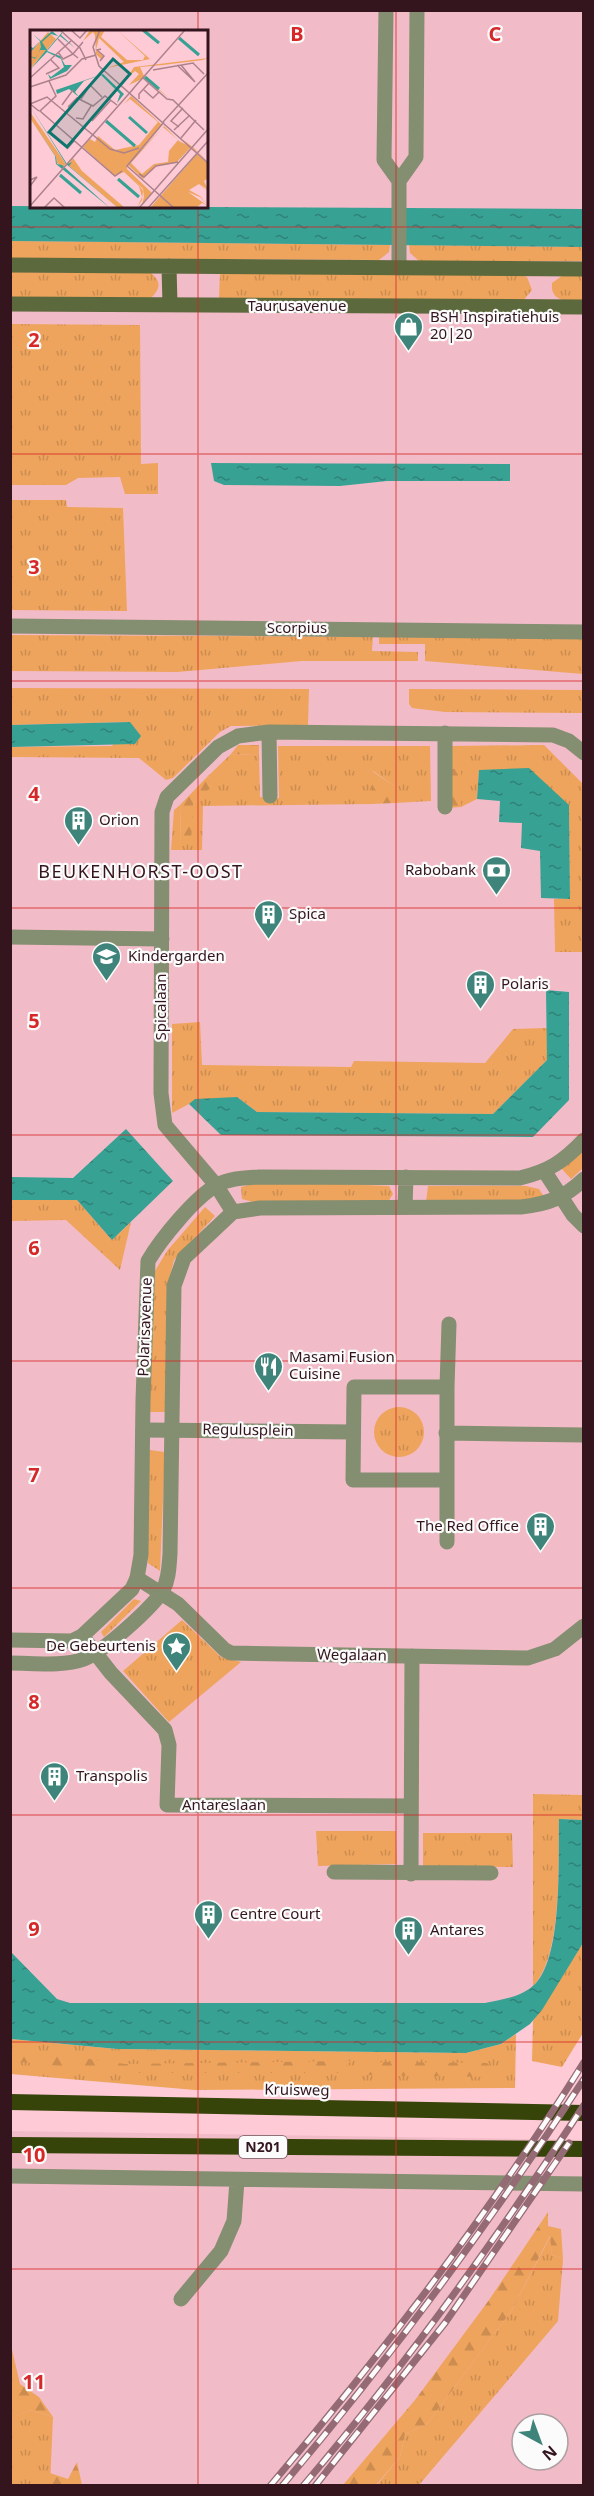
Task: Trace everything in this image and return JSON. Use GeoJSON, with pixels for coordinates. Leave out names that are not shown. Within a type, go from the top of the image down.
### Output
{"type":"FeatureCollection","features":[{"type":"Feature","properties":{"kind":"highway","name":"Kruisweg"},"geometry":{"type":"LineString","coordinates":[[10,2102],[584,2113]]}},
{"type":"Feature","properties":{"kind":"highway","name":"N201"},"geometry":{"type":"LineString","coordinates":[[10,2145],[584,2149]]}},
{"type":"Feature","properties":{"kind":"main road"},"geometry":{"type":"LineString","coordinates":[[10,265],[584,269]]}},
{"type":"Feature","properties":{"kind":"main road"},"geometry":{"type":"LineString","coordinates":[[169,266],[170,305]]}},
{"type":"Feature","properties":{"kind":"main road","name":"Taurusavenue"},"geometry":{"type":"LineString","coordinates":[[10,304],[584,307]]}},
{"type":"Feature","properties":{"kind":"street"},"geometry":{"type":"LineString","coordinates":[[386,10],[384,160],[399,181]]}},
{"type":"Feature","properties":{"kind":"street"},"geometry":{"type":"LineString","coordinates":[[399,268],[399,181],[416,157],[417,10]]}},
{"type":"Feature","properties":{"kind":"street","name":"Scorpius"},"geometry":{"type":"LineString","coordinates":[[10,626],[584,632]]}},
{"type":"Feature","properties":{"kind":"street"},"geometry":{"type":"LineString","coordinates":[[269,732],[270,796]]}},
{"type":"Feature","properties":{"kind":"street","name":"Spicalaan"},"geometry":{"type":"LineString","coordinates":[[233,1212],[216,1185],[165,1125],[161,1093],[162,812],[167,796],[218,747],[238,736],[269,732],[553,735],[569,741],[584,753]]}},
{"type":"Feature","properties":{"kind":"street"},"geometry":{"type":"LineString","coordinates":[[445,733],[445,807]]}},
{"type":"Feature","properties":{"kind":"street"},"geometry":{"type":"LineString","coordinates":[[10,937],[162,939]]}},
{"type":"Feature","properties":{"kind":"street"},"geometry":{"type":"LineString","coordinates":[[216,1185],[234,1179],[259,1177],[520,1178],[545,1172],[584,1140]]}},
{"type":"Feature","properties":{"kind":"street"},"geometry":{"type":"LineString","coordinates":[[545,1172],[561,1198],[584,1226]]}},
{"type":"Feature","properties":{"kind":"street"},"geometry":{"type":"LineString","coordinates":[[405,1208],[406,1177]]}},
{"type":"Feature","properties":{"kind":"street"},"geometry":{"type":"LineString","coordinates":[[233,1212],[260,1208],[521,1207],[546,1204],[561,1198],[584,1179]]}},
{"type":"Feature","properties":{"kind":"street","name":"Polarisavenue"},"geometry":{"type":"LineString","coordinates":[[137,1578],[141,1555],[142,1430],[148,1261],[160,1241],[216,1185]]}},
{"type":"Feature","properties":{"kind":"street","name":"Polarisavenue"},"geometry":{"type":"LineString","coordinates":[[162,1593],[168,1580],[170,1554],[174,1286],[184,1258],[233,1212]]}},
{"type":"Feature","properties":{"kind":"street"},"geometry":{"type":"LineString","coordinates":[[447,1542],[449,1324]]}},
{"type":"Feature","properties":{"kind":"street"},"geometry":{"type":"LineString","coordinates":[[447,1387],[354,1387],[353,1432],[353,1479],[447,1480]]}},
{"type":"Feature","properties":{"kind":"street","name":"Regulusplein"},"geometry":{"type":"LineString","coordinates":[[142,1430],[353,1432]]}},
{"type":"Feature","properties":{"kind":"street"},"geometry":{"type":"LineString","coordinates":[[447,1433],[584,1435]]}},
{"type":"Feature","properties":{"kind":"street"},"geometry":{"type":"LineString","coordinates":[[10,1640],[72,1641],[82,1636],[132,1589],[137,1578]]}},
{"type":"Feature","properties":{"kind":"street","name":"Wegalaan"},"geometry":{"type":"LineString","coordinates":[[137,1578],[162,1593],[231,1653],[528,1658],[555,1649],[584,1626]]}},
{"type":"Feature","properties":{"kind":"street"},"geometry":{"type":"LineString","coordinates":[[10,1663],[55,1663],[82,1660],[95,1654],[122,1633],[162,1593]]}},
{"type":"Feature","properties":{"kind":"street","name":"Antareslaan"},"geometry":{"type":"LineString","coordinates":[[82,1636],[95,1654],[165,1730],[169,1745],[167,1805],[410,1806]]}},
{"type":"Feature","properties":{"kind":"street"},"geometry":{"type":"LineString","coordinates":[[411,1874],[412,1656]]}},
{"type":"Feature","properties":{"kind":"street"},"geometry":{"type":"LineString","coordinates":[[334,1872],[491,1873]]}},
{"type":"Feature","properties":{"kind":"street"},"geometry":{"type":"LineString","coordinates":[[10,2176],[237,2181],[584,2184]]}},
{"type":"Feature","properties":{"kind":"street"},"geometry":{"type":"LineString","coordinates":[[181,2299],[221,2251],[234,2221],[237,2181]]}},
{"type":"Feature","properties":{"kind":"shaded area"},"geometry":{"type":"Polygon","coordinates":[[[11,11],[583,11],[583,1926],[541,1994],[491,2021],[11,2011],[11,11]]]}},
{"type":"Feature","properties":{"kind":"shaded area"},"geometry":{"type":"Polygon","coordinates":[[[10,2131],[583,2140],[583,2485],[11,2485],[10,2131]]]}},
{"type":"Feature","properties":{"kind":"green space"},"geometry":{"type":"Polygon","coordinates":[[[11,241],[390,245],[389,252],[379,260],[11,258],[11,241]]]}},
{"type":"Feature","properties":{"kind":"green space"},"geometry":{"type":"Polygon","coordinates":[[[409,245],[583,247],[583,261],[419,261],[410,253],[409,245]]]}},
{"type":"Feature","properties":{"kind":"green space"},"geometry":{"type":"Polygon","coordinates":[[[11,272],[151,273],[157,279],[158,286],[151,298],[11,297],[11,272]]]}},
{"type":"Feature","properties":{"kind":"green space"},"geometry":{"type":"Polygon","coordinates":[[[220,273],[521,275],[527,277],[532,290],[523,301],[219,298],[220,273]]]}},
{"type":"Feature","properties":{"kind":"green space"},"geometry":{"type":"Polygon","coordinates":[[[563,275],[583,275],[583,301],[562,300],[554,294],[552,283],[563,275]]]}},
{"type":"Feature","properties":{"kind":"green space"},"geometry":{"type":"Polygon","coordinates":[[[11,324],[140,325],[141,464],[158,463],[158,494],[125,494],[120,477],[78,478],[66,485],[11,485],[11,324]]]}},
{"type":"Feature","properties":{"kind":"green space"},"geometry":{"type":"Polygon","coordinates":[[[11,500],[66,500],[67,507],[123,508],[127,611],[11,610],[11,500]]]}},
{"type":"Feature","properties":{"kind":"green space"},"geometry":{"type":"Polygon","coordinates":[[[11,635],[373,637],[372,651],[418,652],[418,661],[302,661],[178,672],[11,671],[11,635]]]}},
{"type":"Feature","properties":{"kind":"green space"},"geometry":{"type":"Polygon","coordinates":[[[379,637],[583,638],[583,674],[425,661],[425,644],[379,644],[379,637]]]}},
{"type":"Feature","properties":{"kind":"green space"},"geometry":{"type":"Polygon","coordinates":[[[11,688],[309,689],[308,725],[231,726],[220,732],[173,778],[166,780],[139,758],[11,757],[10,747],[112,746],[130,722],[11,725],[11,688]]]}},
{"type":"Feature","properties":{"kind":"green space"},"geometry":{"type":"Polygon","coordinates":[[[409,689],[583,690],[583,713],[445,712],[412,708],[409,704],[409,689]]]}},
{"type":"Feature","properties":{"kind":"green space"},"geometry":{"type":"Polygon","coordinates":[[[238,745],[259,745],[259,755],[231,754],[238,745]]]}},
{"type":"Feature","properties":{"kind":"green space"},"geometry":{"type":"Polygon","coordinates":[[[544,745],[583,784],[582,952],[555,952],[554,899],[570,898],[569,805],[479,770],[477,799],[461,807],[461,770],[449,769],[450,746],[544,745]]]}},
{"type":"Feature","properties":{"kind":"green space"},"geometry":{"type":"Polygon","coordinates":[[[278,746],[430,746],[431,801],[394,803],[394,786],[373,771],[372,804],[203,806],[202,850],[171,850],[174,810],[180,805],[181,845],[193,804],[215,783],[208,776],[231,754],[259,755],[260,797],[279,798],[278,746]]]}},
{"type":"Feature","properties":{"kind":"green space"},"geometry":{"type":"Polygon","coordinates":[[[449,769],[461,769],[461,807],[448,808],[449,769]]]}},
{"type":"Feature","properties":{"kind":"green space"},"geometry":{"type":"Polygon","coordinates":[[[372,771],[394,786],[394,803],[372,804],[372,771]]]}},
{"type":"Feature","properties":{"kind":"green space"},"geometry":{"type":"Polygon","coordinates":[[[208,776],[216,783],[193,804],[191,843],[181,846],[180,805],[208,776]]]}},
{"type":"Feature","properties":{"kind":"green space"},"geometry":{"type":"Polygon","coordinates":[[[200,1022],[202,1065],[351,1067],[354,1061],[485,1063],[513,1029],[547,1028],[547,1060],[493,1114],[257,1112],[237,1097],[189,1104],[172,1113],[172,1024],[200,1022]]]}},
{"type":"Feature","properties":{"kind":"green space"},"geometry":{"type":"Polygon","coordinates":[[[583,1146],[583,1168],[571,1179],[561,1168],[583,1146]]]}},
{"type":"Feature","properties":{"kind":"green space"},"geometry":{"type":"Polygon","coordinates":[[[263,1181],[389,1186],[393,1194],[388,1202],[253,1202],[242,1199],[241,1187],[263,1181]]]}},
{"type":"Feature","properties":{"kind":"green space"},"geometry":{"type":"Polygon","coordinates":[[[428,1186],[526,1186],[539,1189],[543,1195],[537,1202],[426,1202],[428,1186]]]}},
{"type":"Feature","properties":{"kind":"green space"},"geometry":{"type":"Polygon","coordinates":[[[10,1200],[77,1200],[112,1240],[131,1222],[120,1270],[66,1220],[11,1221],[10,1200]]]}},
{"type":"Feature","properties":{"kind":"green space"},"geometry":{"type":"Polygon","coordinates":[[[205,1207],[215,1216],[174,1260],[168,1284],[168,1412],[148,1412],[155,1271],[167,1251],[205,1207]]]}},
{"type":"Feature","properties":{"kind":"green space"},"geometry":{"type":"Polygon","coordinates":[[[399,1407],[408,1409],[419,1418],[424,1432],[422,1441],[413,1452],[399,1457],[390,1455],[379,1446],[374,1432],[376,1423],[385,1412],[399,1407]]]}},
{"type":"Feature","properties":{"kind":"green space"},"geometry":{"type":"Polygon","coordinates":[[[149,1450],[165,1452],[160,1571],[148,1563],[149,1450]]]}},
{"type":"Feature","properties":{"kind":"green space"},"geometry":{"type":"Polygon","coordinates":[[[134,1599],[141,1601],[104,1637],[101,1632],[134,1599]]]}},
{"type":"Feature","properties":{"kind":"green space"},"geometry":{"type":"Polygon","coordinates":[[[182,1620],[221,1657],[241,1662],[169,1722],[123,1671],[182,1620]]]}},
{"type":"Feature","properties":{"kind":"green space"},"geometry":{"type":"Polygon","coordinates":[[[533,1794],[583,1795],[583,1820],[559,1819],[557,1907],[554,1931],[550,1953],[543,1972],[533,1986],[533,1794]]]}},
{"type":"Feature","properties":{"kind":"green space"},"geometry":{"type":"Polygon","coordinates":[[[316,1831],[396,1831],[397,1864],[318,1866],[316,1831]]]}},
{"type":"Feature","properties":{"kind":"green space"},"geometry":{"type":"Polygon","coordinates":[[[423,1833],[512,1833],[513,1867],[423,1866],[423,1833]]]}},
{"type":"Feature","properties":{"kind":"green space"},"geometry":{"type":"Polygon","coordinates":[[[583,1943],[583,2033],[562,2067],[532,2061],[533,2021],[583,1943]]]}},
{"type":"Feature","properties":{"kind":"green space"},"geometry":{"type":"Polygon","coordinates":[[[516,2034],[515,2088],[195,2090],[11,2074],[11,2039],[117,2049],[466,2053],[501,2044],[516,2034]]]}},
{"type":"Feature","properties":{"kind":"green space"},"geometry":{"type":"Polygon","coordinates":[[[11,2048],[125,2064],[351,2061],[338,2073],[126,2073],[11,2061],[11,2048]]]}},
{"type":"Feature","properties":{"kind":"green space"},"geometry":{"type":"Polygon","coordinates":[[[374,2062],[487,2063],[500,2077],[363,2075],[374,2062]]]}},
{"type":"Feature","properties":{"kind":"green space"},"geometry":{"type":"Polygon","coordinates":[[[548,2212],[548,2226],[561,2229],[563,2259],[552,2255],[550,2236],[512,2310],[427,2424],[405,2434],[400,2457],[376,2485],[343,2485],[415,2400],[489,2300],[548,2212]]]}},
{"type":"Feature","properties":{"kind":"green space"},"geometry":{"type":"Polygon","coordinates":[[[551,2235],[552,2255],[563,2259],[558,2321],[419,2485],[376,2486],[400,2457],[405,2434],[427,2424],[512,2310],[551,2235]]]}},
{"type":"Feature","properties":{"kind":"green space"},"geometry":{"type":"Polygon","coordinates":[[[10,2341],[20,2384],[39,2397],[53,2417],[30,2410],[11,2418],[10,2341]]]}},
{"type":"Feature","properties":{"kind":"green space"},"geometry":{"type":"Polygon","coordinates":[[[30,2410],[53,2417],[50,2485],[11,2485],[10,2418],[30,2410]]]}},
{"type":"Feature","properties":{"kind":"green space"},"geometry":{"type":"Polygon","coordinates":[[[77,2462],[82,2485],[50,2485],[50,2473],[68,2479],[77,2462]]]}},
{"type":"Feature","properties":{"kind":"water"},"geometry":{"type":"Polygon","coordinates":[[[11,206],[30,206],[30,208],[583,209],[583,247],[11,241],[11,206]]]}},
{"type":"Feature","properties":{"kind":"water"},"geometry":{"type":"Polygon","coordinates":[[[211,463],[510,464],[510,481],[387,481],[340,486],[224,485],[214,481],[211,463]]]}},
{"type":"Feature","properties":{"kind":"water"},"geometry":{"type":"Polygon","coordinates":[[[130,722],[141,736],[135,744],[11,747],[11,725],[130,722]]]}},
{"type":"Feature","properties":{"kind":"water"},"geometry":{"type":"Polygon","coordinates":[[[529,768],[569,805],[570,899],[541,898],[540,851],[521,848],[522,823],[499,822],[500,801],[477,799],[479,770],[529,768]]]}},
{"type":"Feature","properties":{"kind":"water"},"geometry":{"type":"Polygon","coordinates":[[[546,990],[569,992],[569,1100],[533,1137],[221,1135],[189,1104],[195,1099],[237,1097],[257,1112],[493,1114],[547,1060],[546,990]]]}},
{"type":"Feature","properties":{"kind":"water"},"geometry":{"type":"Polygon","coordinates":[[[126,1129],[173,1181],[112,1240],[77,1200],[11,1200],[11,1177],[73,1178],[126,1129]]]}},
{"type":"Feature","properties":{"kind":"water"},"geometry":{"type":"Polygon","coordinates":[[[559,1819],[583,1820],[583,1943],[542,2010],[530,2024],[501,2044],[466,2053],[117,2049],[11,2039],[11,1952],[57,1999],[70,2003],[485,2003],[519,1994],[536,1983],[545,1969],[551,1950],[557,1905],[559,1819]]]}},
{"type":"Feature","properties":{"kind":"railway"},"geometry":{"type":"LineString","coordinates":[[270,2486],[435,2280],[512,2172],[584,2062]]}},
{"type":"Feature","properties":{"kind":"railway"},"geometry":{"type":"LineString","coordinates":[[282,2486],[363,2388],[477,2236],[584,2079]]}},
{"type":"Feature","properties":{"kind":"railway"},"geometry":{"type":"LineString","coordinates":[[303,2486],[450,2300],[584,2105]]}},
{"type":"Feature","properties":{"kind":"railway"},"geometry":{"type":"LineString","coordinates":[[315,2486],[445,2323],[569,2143]]}},
{"type":"Feature","properties":{"kind":"place","name":"BSH Inspiratiehuis 20|20"},"geometry":{"type":"Point","coordinates":[409,352]}},
{"type":"Feature","properties":{"kind":"place","name":"Orion"},"geometry":{"type":"Point","coordinates":[78,846]}},
{"type":"Feature","properties":{"kind":"place","name":"Rabobank"},"geometry":{"type":"Point","coordinates":[497,896]}},
{"type":"Feature","properties":{"kind":"place","name":"Spica"},"geometry":{"type":"Point","coordinates":[268,940]}},
{"type":"Feature","properties":{"kind":"place","name":"Kindergarden"},"geometry":{"type":"Point","coordinates":[107,982]}},
{"type":"Feature","properties":{"kind":"place","name":"Polaris"},"geometry":{"type":"Point","coordinates":[480,1010]}},
{"type":"Feature","properties":{"kind":"place","name":"Masami Fusion Cuisine"},"geometry":{"type":"Point","coordinates":[268,1392]}},
{"type":"Feature","properties":{"kind":"place","name":"The Red Office"},"geometry":{"type":"Point","coordinates":[540,1552]}},
{"type":"Feature","properties":{"kind":"place","name":"De Gebeurtenis"},"geometry":{"type":"Point","coordinates":[177,1672]}},
{"type":"Feature","properties":{"kind":"place","name":"Transpolis"},"geometry":{"type":"Point","coordinates":[55,1802]}},
{"type":"Feature","properties":{"kind":"place","name":"Centre Court"},"geometry":{"type":"Point","coordinates":[209,1940]}},
{"type":"Feature","properties":{"kind":"place","name":"Antares"},"geometry":{"type":"Point","coordinates":[409,1956]}},
{"type":"Feature","properties":{"kind":"district","name":"BEUKENHORST-OOST"},"geometry":{"type":"Point","coordinates":[141,872]}}]}
